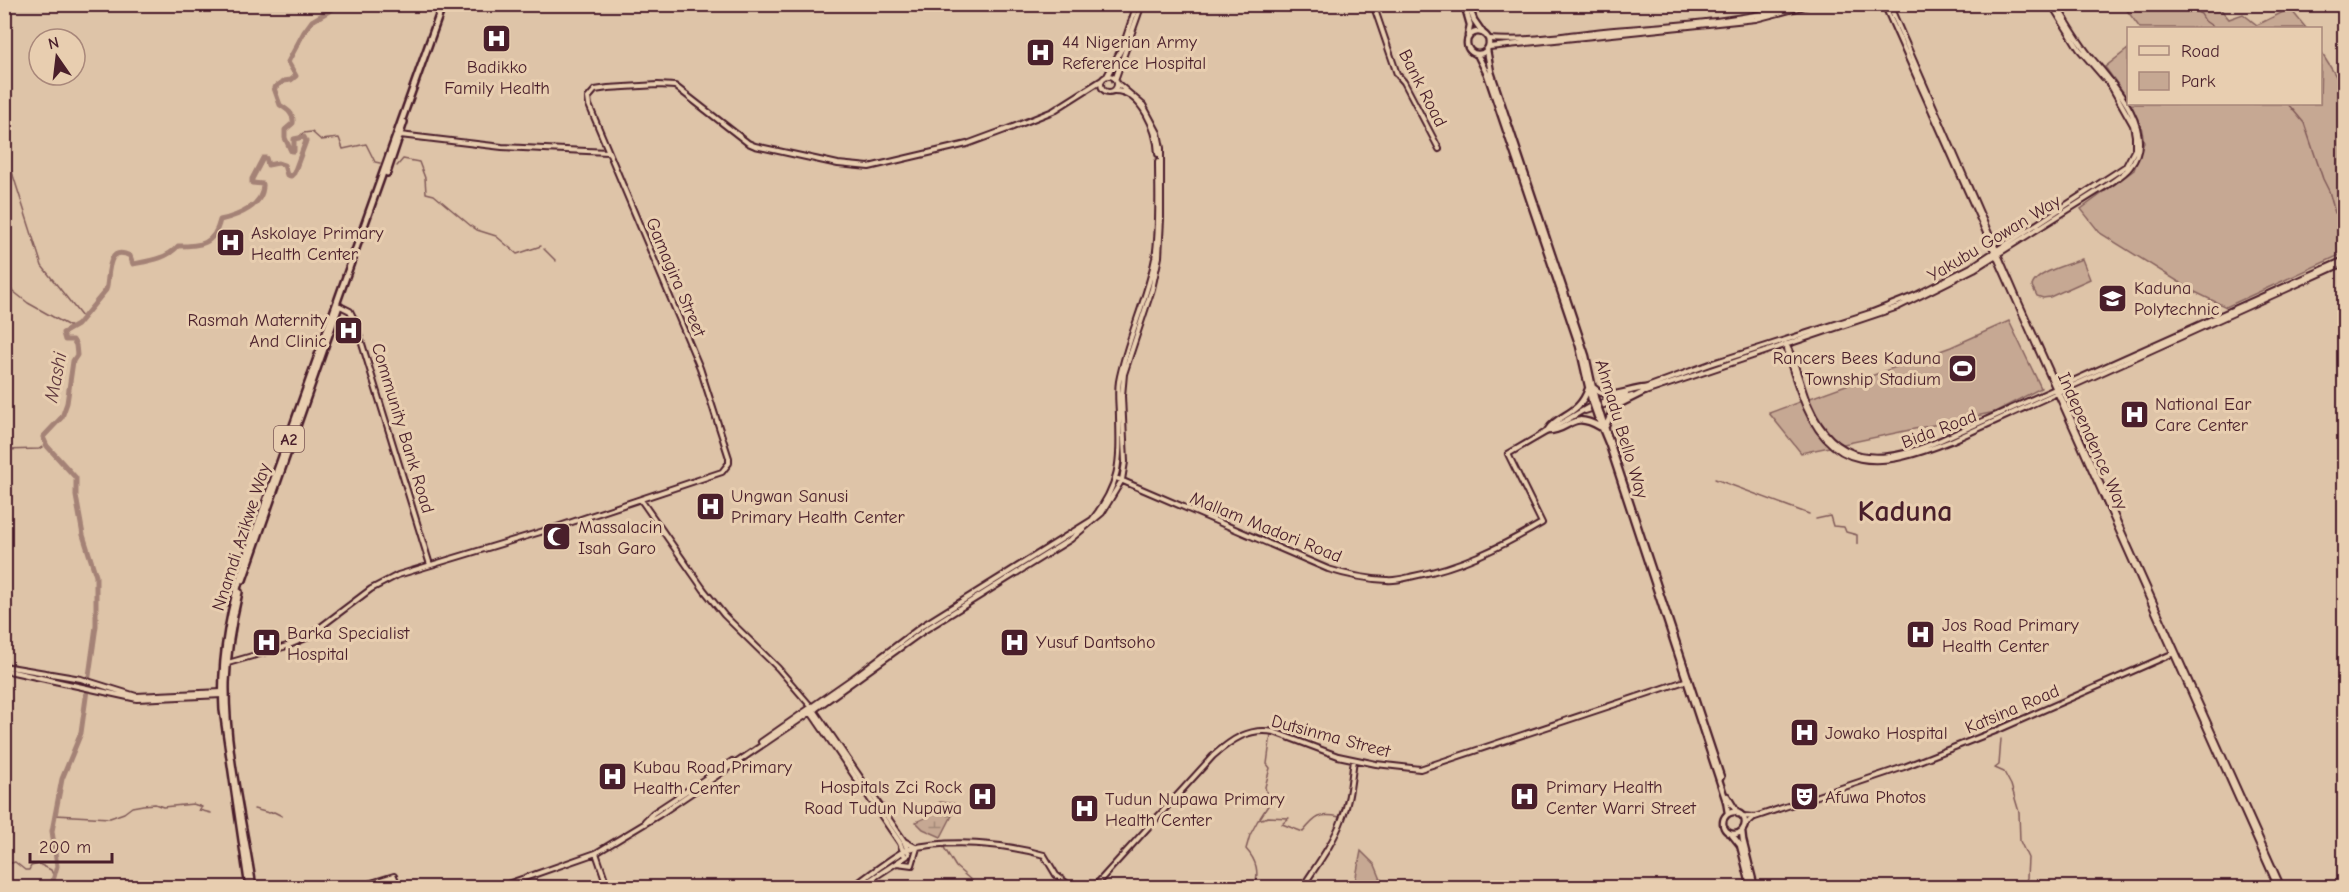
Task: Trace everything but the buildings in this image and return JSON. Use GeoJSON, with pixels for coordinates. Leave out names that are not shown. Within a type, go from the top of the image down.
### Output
{"type":"FeatureCollection","features":[{"type":"Feature","properties":{"kind":"highway","name":"Nnamdi Azikwe Way"},"geometry":{"type":"LineString","coordinates":[[251,888],[225,729],[222,694],[228,624],[252,547],[445,4]]}},
{"type":"Feature","properties":{"kind":"highway","name":"Nnamdi Azikwe Way"},"geometry":{"type":"LineString","coordinates":[[251,888],[228,727],[226,698],[228,663],[237,603],[252,547],[340,306],[398,135]]}},
{"type":"Feature","properties":{"kind":"main road"},"geometry":{"type":"LineString","coordinates":[[1464,4],[1470,25],[1468,48],[1477,54],[1488,48],[1489,39],[1474,20],[1468,4]]}},
{"type":"Feature","properties":{"kind":"main road"},"geometry":{"type":"LineString","coordinates":[[1468,36],[1477,31],[1483,33]]}},
{"type":"Feature","properties":{"kind":"main road","name":"Ahmadu Bello Way"},"geometry":{"type":"LineString","coordinates":[[1488,48],[1491,72],[1586,356],[1590,387]]}},
{"type":"Feature","properties":{"kind":"main road","name":"Ahmadu Bello Way"},"geometry":{"type":"LineString","coordinates":[[1477,54],[1487,74],[1538,224],[1579,346],[1593,399],[1729,801],[1740,815]]}},
{"type":"Feature","properties":{"kind":"main road"},"geometry":{"type":"LineString","coordinates":[[1547,431],[1550,426],[1576,409],[1590,387],[1609,395],[1645,390]]}},
{"type":"Feature","properties":{"kind":"main road"},"geometry":{"type":"LineString","coordinates":[[1547,431],[1553,431],[1575,420],[1590,421],[1603,427],[1614,407],[1645,390]]}},
{"type":"Feature","properties":{"kind":"main road","name":"Ahmadu Bello Way"},"geometry":{"type":"LineString","coordinates":[[1603,427],[1726,801],[1728,813],[1725,817]]}},
{"type":"Feature","properties":{"kind":"main road"},"geometry":{"type":"LineString","coordinates":[[1733,812],[1740,815],[1753,888],[1737,838],[1723,826],[1725,817],[1733,812]]}},
{"type":"Feature","properties":{"kind":"main road"},"geometry":{"type":"LineString","coordinates":[[1730,834],[1736,834],[1743,828]]}},
{"type":"Feature","properties":{"kind":"street"},"geometry":{"type":"LineString","coordinates":[[811,709],[922,626],[1092,520],[1106,502],[1116,478],[1120,460],[1118,396],[1122,364],[1148,288],[1155,256],[1158,160],[1155,134],[1146,114],[1126,94],[1107,92],[1102,89],[1102,80],[1107,76],[1123,46],[1140,4]]}},
{"type":"Feature","properties":{"kind":"street"},"geometry":{"type":"LineString","coordinates":[[1114,91],[1140,4]]}},
{"type":"Feature","properties":{"kind":"street","name":"Bank Road"},"geometry":{"type":"LineString","coordinates":[[1373,4],[1397,74],[1404,82],[1439,149]]}},
{"type":"Feature","properties":{"kind":"street"},"geometry":{"type":"LineString","coordinates":[[1489,39],[1525,39],[1755,17],[1801,4]]}},
{"type":"Feature","properties":{"kind":"street"},"geometry":{"type":"LineString","coordinates":[[1488,48],[1755,17],[1813,4]]}},
{"type":"Feature","properties":{"kind":"street","name":"Independence Way"},"geometry":{"type":"LineString","coordinates":[[1884,4],[1992,244],[1999,251],[2000,261],[2057,391],[2280,888]]}},
{"type":"Feature","properties":{"kind":"street","name":"Independence Way"},"geometry":{"type":"LineString","coordinates":[[1888,4],[1992,244]]}},
{"type":"Feature","properties":{"kind":"street","name":"Yakubu Gowan Way"},"geometry":{"type":"LineString","coordinates":[[1999,251],[2119,171],[2129,161],[2135,149],[2133,125],[2111,86],[2079,49],[2051,4]]}},
{"type":"Feature","properties":{"kind":"street","name":"Yakubu Gowan Way"},"geometry":{"type":"LineString","coordinates":[[1542,523],[1508,454],[1582,412],[1898,307],[1948,284],[2116,179],[2129,168],[2139,149],[2138,130],[2129,110],[2101,66],[2083,46],[2056,4]]}},
{"type":"Feature","properties":{"kind":"street"},"geometry":{"type":"LineString","coordinates":[[2343,5],[2344,12]]}},
{"type":"Feature","properties":{"kind":"street"},"geometry":{"type":"LineString","coordinates":[[496,888],[596,853],[659,815],[925,630],[1071,539],[1102,513],[1122,480],[1125,462],[1122,396],[1124,374],[1152,289],[1159,257],[1161,189],[1161,148],[1155,126],[1137,99],[1107,76]]}},
{"type":"Feature","properties":{"kind":"street","name":"Gamagira Street"},"geometry":{"type":"LineString","coordinates":[[228,663],[287,646],[306,638],[373,588],[398,575],[641,500],[722,472],[729,463],[700,368],[608,152],[588,98],[595,90],[658,85],[675,86],[748,143],[778,153],[864,167],[967,144],[1053,111],[1102,80]]}},
{"type":"Feature","properties":{"kind":"street","name":"Gamagira Street"},"geometry":{"type":"LineString","coordinates":[[1085,90],[1102,89]]}},
{"type":"Feature","properties":{"kind":"street"},"geometry":{"type":"LineString","coordinates":[[398,135],[502,147],[608,152]]}},
{"type":"Feature","properties":{"kind":"street"},"geometry":{"type":"LineString","coordinates":[[1992,244],[1988,258],[2000,261]]}},
{"type":"Feature","properties":{"kind":"street","name":"Bida Road"},"geometry":{"type":"LineString","coordinates":[[1785,343],[1806,408],[1816,425],[1835,446],[1850,457],[1864,460],[1894,460],[2057,391],[2344,262]]}},
{"type":"Feature","properties":{"kind":"street","name":"Community Bank Road"},"geometry":{"type":"LineString","coordinates":[[340,306],[350,311],[355,321],[430,565]]}},
{"type":"Feature","properties":{"kind":"street","name":"Independence Way"},"geometry":{"type":"LineString","coordinates":[[2057,391],[2280,888]]}},
{"type":"Feature","properties":{"kind":"street","name":"Mallam Madori Road"},"geometry":{"type":"LineString","coordinates":[[1116,478],[1328,569],[1381,580],[1394,580],[1454,567],[1504,545],[1542,523]]}},
{"type":"Feature","properties":{"kind":"street"},"geometry":{"type":"LineString","coordinates":[[641,500],[710,598],[778,668],[806,702],[902,842],[906,853]]}},
{"type":"Feature","properties":{"kind":"street"},"geometry":{"type":"LineString","coordinates":[[4,547],[4,600]]}},
{"type":"Feature","properties":{"kind":"street","name":"Katsina Road"},"geometry":{"type":"LineString","coordinates":[[1743,828],[1755,817],[1904,767],[1996,731],[2174,653]]}},
{"type":"Feature","properties":{"kind":"street"},"geometry":{"type":"LineString","coordinates":[[4,668],[97,683],[136,696],[222,694]]}},
{"type":"Feature","properties":{"kind":"street"},"geometry":{"type":"LineString","coordinates":[[4,668],[136,699],[222,694]]}},
{"type":"Feature","properties":{"kind":"street","name":"Dutsinma Street"},"geometry":{"type":"LineString","coordinates":[[1093,888],[1213,756],[1236,738],[1254,731],[1270,731],[1354,759],[1393,767],[1420,769],[1685,681]]}},
{"type":"Feature","properties":{"kind":"street"},"geometry":{"type":"LineString","coordinates":[[1302,888],[1331,843],[1342,819],[1349,796],[1354,759]]}},
{"type":"Feature","properties":{"kind":"street","name":"Katsina Road"},"geometry":{"type":"LineString","coordinates":[[1740,815],[1755,817]]}},
{"type":"Feature","properties":{"kind":"street"},"geometry":{"type":"LineString","coordinates":[[902,842],[916,849]]}},
{"type":"Feature","properties":{"kind":"street"},"geometry":{"type":"LineString","coordinates":[[898,855],[902,842]]}},
{"type":"Feature","properties":{"kind":"street"},"geometry":{"type":"LineString","coordinates":[[851,888],[898,855],[941,842],[965,843],[1044,855],[1056,875],[1073,888]]}},
{"type":"Feature","properties":{"kind":"street"},"geometry":{"type":"LineString","coordinates":[[896,863],[912,865],[916,849]]}},
{"type":"Feature","properties":{"kind":"street"},"geometry":{"type":"LineString","coordinates":[[596,853],[608,888]]}},
{"type":"Feature","properties":{"kind":"street"},"geometry":{"type":"LineString","coordinates":[[858,888],[896,863],[906,853]]}},
{"type":"Feature","properties":{"kind":"street"},"geometry":{"type":"LineString","coordinates":[[355,888],[387,876],[394,876],[399,888]]}},
{"type":"Feature","properties":{"kind":"green space"},"geometry":{"type":"Polygon","coordinates":[[[2123,5],[2217,5],[2229,19],[2243,14],[2257,25],[2287,10],[2292,11],[2305,27],[2139,27],[2123,5]]]}},
{"type":"Feature","properties":{"kind":"green space"},"geometry":{"type":"Polygon","coordinates":[[[2127,50],[2127,98],[2105,67],[2127,50]]]}},
{"type":"Feature","properties":{"kind":"green space"},"geometry":{"type":"Polygon","coordinates":[[[2322,54],[2344,89],[2344,253],[2226,307],[2195,292],[2100,233],[2081,209],[2134,170],[2144,142],[2141,126],[2131,105],[2322,105],[2322,54]]]}},
{"type":"Feature","properties":{"kind":"green space"},"geometry":{"type":"Polygon","coordinates":[[[2082,259],[2090,279],[2050,297],[2037,296],[2032,286],[2035,281],[2054,269],[2082,259]]]}},
{"type":"Feature","properties":{"kind":"green space","name":"Rancers Bees Kaduna Township Stadium"},"geometry":{"type":"Polygon","coordinates":[[[2009,321],[2041,388],[1995,412],[1801,453],[1769,413],[1951,347],[2009,321]]]}},
{"type":"Feature","properties":{"kind":"green space"},"geometry":{"type":"Polygon","coordinates":[[[940,802],[958,804],[941,837],[923,829],[916,822],[925,818],[925,812],[940,802]]]}},
{"type":"Feature","properties":{"kind":"green space"},"geometry":{"type":"Polygon","coordinates":[[[1361,851],[1375,865],[1384,887],[1354,887],[1361,851]]]}},
{"type":"Feature","properties":{"kind":"waterway","name":"Mashi"},"geometry":{"type":"LineString","coordinates":[[51,888],[57,866],[52,831],[62,779],[81,733],[96,626],[96,576],[83,535],[76,496],[76,478],[47,446],[43,437],[62,417],[67,403],[73,361],[77,355],[73,340],[65,340],[63,333],[77,325],[106,290],[110,264],[116,254],[122,253],[130,256],[133,264],[163,257],[178,246],[200,244],[210,239],[220,220],[242,213],[255,204],[259,198],[263,184],[252,183],[252,179],[263,158],[266,158],[268,165],[278,163],[284,165],[287,175],[291,176],[294,173],[306,141],[304,137],[294,139],[294,151],[291,151],[285,138],[285,130],[293,123],[293,117],[280,105],[274,88],[296,76],[288,62],[312,21],[341,4]]}},
{"type":"Feature","properties":{"kind":"waterway"},"geometry":{"type":"LineString","coordinates":[[2181,4],[2201,14],[2205,21],[2214,27]]}},
{"type":"Feature","properties":{"kind":"waterway"},"geometry":{"type":"LineString","coordinates":[[2289,105],[2304,123],[2335,213]]}},
{"type":"Feature","properties":{"kind":"waterway"},"geometry":{"type":"LineString","coordinates":[[299,137],[303,133],[312,132],[321,140],[339,138],[343,149],[366,144],[375,162],[380,163]]}},
{"type":"Feature","properties":{"kind":"waterway"},"geometry":{"type":"LineString","coordinates":[[397,166],[403,159],[419,162],[425,178],[426,193],[434,195],[477,230],[496,236],[517,254],[541,246]]}},
{"type":"Feature","properties":{"kind":"waterway"},"geometry":{"type":"LineString","coordinates":[[4,172],[12,172],[42,266],[82,317]]}},
{"type":"Feature","properties":{"kind":"waterway"},"geometry":{"type":"LineString","coordinates":[[2343,247],[2344,253]]}},
{"type":"Feature","properties":{"kind":"waterway"},"geometry":{"type":"LineString","coordinates":[[544,249],[556,261]]}},
{"type":"Feature","properties":{"kind":"waterway"},"geometry":{"type":"LineString","coordinates":[[4,284],[28,303],[71,327]]}},
{"type":"Feature","properties":{"kind":"waterway"},"geometry":{"type":"LineString","coordinates":[[4,450],[39,449],[47,446]]}},
{"type":"Feature","properties":{"kind":"waterway"},"geometry":{"type":"LineString","coordinates":[[1715,479],[1809,514]]}},
{"type":"Feature","properties":{"kind":"waterway"},"geometry":{"type":"LineString","coordinates":[[1816,519],[1830,516],[1833,526],[1844,527],[1846,532],[1857,535],[1857,544]]}},
{"type":"Feature","properties":{"kind":"waterway"},"geometry":{"type":"LineString","coordinates":[[1260,818],[1269,804],[1265,787],[1270,768],[1267,764],[1271,734]]}},
{"type":"Feature","properties":{"kind":"waterway"},"geometry":{"type":"LineString","coordinates":[[2001,739],[1999,765],[1995,768],[2004,772],[2011,785],[2019,812],[2020,841],[2028,858],[2027,878],[2022,888]]}},
{"type":"Feature","properties":{"kind":"waterway"},"geometry":{"type":"LineString","coordinates":[[55,815],[110,818],[132,807],[155,804],[163,807],[193,804],[202,807],[199,810],[211,813]]}},
{"type":"Feature","properties":{"kind":"waterway"},"geometry":{"type":"LineString","coordinates":[[254,809],[274,812],[282,816]]}},
{"type":"Feature","properties":{"kind":"waterway"},"geometry":{"type":"LineString","coordinates":[[1255,888],[1256,867],[1246,849],[1258,820],[1268,817],[1289,818],[1282,824],[1303,832],[1311,822],[1319,817],[1328,815],[1340,817]]}},
{"type":"Feature","properties":{"kind":"waterway"},"geometry":{"type":"LineString","coordinates":[[943,846],[956,867],[980,888]]}},
{"type":"Feature","properties":{"kind":"waterway"},"geometry":{"type":"LineString","coordinates":[[4,865],[15,862],[25,870],[29,870],[31,866],[39,864],[51,870],[54,877]]}},
{"type":"Feature","properties":{"kind":"place","name":"Badikko Family Health"},"geometry":{"type":"Point","coordinates":[497,38]}},
{"type":"Feature","properties":{"kind":"place","name":"44 Nigerian Army Reference Hospital"},"geometry":{"type":"Point","coordinates":[1041,52]}},
{"type":"Feature","properties":{"kind":"place","name":"Askolaye Primary Health Center"},"geometry":{"type":"Point","coordinates":[230,243]}},
{"type":"Feature","properties":{"kind":"place","name":"Kaduna Polytechnic"},"geometry":{"type":"Point","coordinates":[2113,298]}},
{"type":"Feature","properties":{"kind":"place","name":"Rasmah Maternity And Clinic"},"geometry":{"type":"Point","coordinates":[348,330]}},
{"type":"Feature","properties":{"kind":"place","name":"Rancers Bees Kaduna Township Stadium"},"geometry":{"type":"Point","coordinates":[1962,368]}},
{"type":"Feature","properties":{"kind":"place","name":"National Ear Care Center"},"geometry":{"type":"Point","coordinates":[2134,414]}},
{"type":"Feature","properties":{"kind":"place","name":"Ungwan Sanusi Primary Health Center"},"geometry":{"type":"Point","coordinates":[710,506]}},
{"type":"Feature","properties":{"kind":"place","name":"Massalacin Isah Garo"},"geometry":{"type":"Point","coordinates":[557,537]}},
{"type":"Feature","properties":{"kind":"place","name":"Jos Road Primary Health Center"},"geometry":{"type":"Point","coordinates":[1921,635]}},
{"type":"Feature","properties":{"kind":"place","name":"Yusuf Dantsoho"},"geometry":{"type":"Point","coordinates":[1015,642]}},
{"type":"Feature","properties":{"kind":"place","name":"Barka Specialist Hospital"},"geometry":{"type":"Point","coordinates":[266,643]}},
{"type":"Feature","properties":{"kind":"place","name":"Jowako Hospital"},"geometry":{"type":"Point","coordinates":[1804,733]}},
{"type":"Feature","properties":{"kind":"place","name":"Kubau Road Primary Health Center"},"geometry":{"type":"Point","coordinates":[612,777]}},
{"type":"Feature","properties":{"kind":"place","name":"Hospitals Zci Rock Road Tudun Nupawa"},"geometry":{"type":"Point","coordinates":[983,797]}},
{"type":"Feature","properties":{"kind":"place","name":"Primary Health Center Warri Street"},"geometry":{"type":"Point","coordinates":[1525,797]}},
{"type":"Feature","properties":{"kind":"place","name":"Afuwa Photos"},"geometry":{"type":"Point","coordinates":[1804,797]}},
{"type":"Feature","properties":{"kind":"place","name":"Tudun Nupawa Primary Health Center"},"geometry":{"type":"Point","coordinates":[1084,809]}},
{"type":"Feature","properties":{"kind":"district","name":"Kaduna"},"geometry":{"type":"Point","coordinates":[1905,511]}}]}
